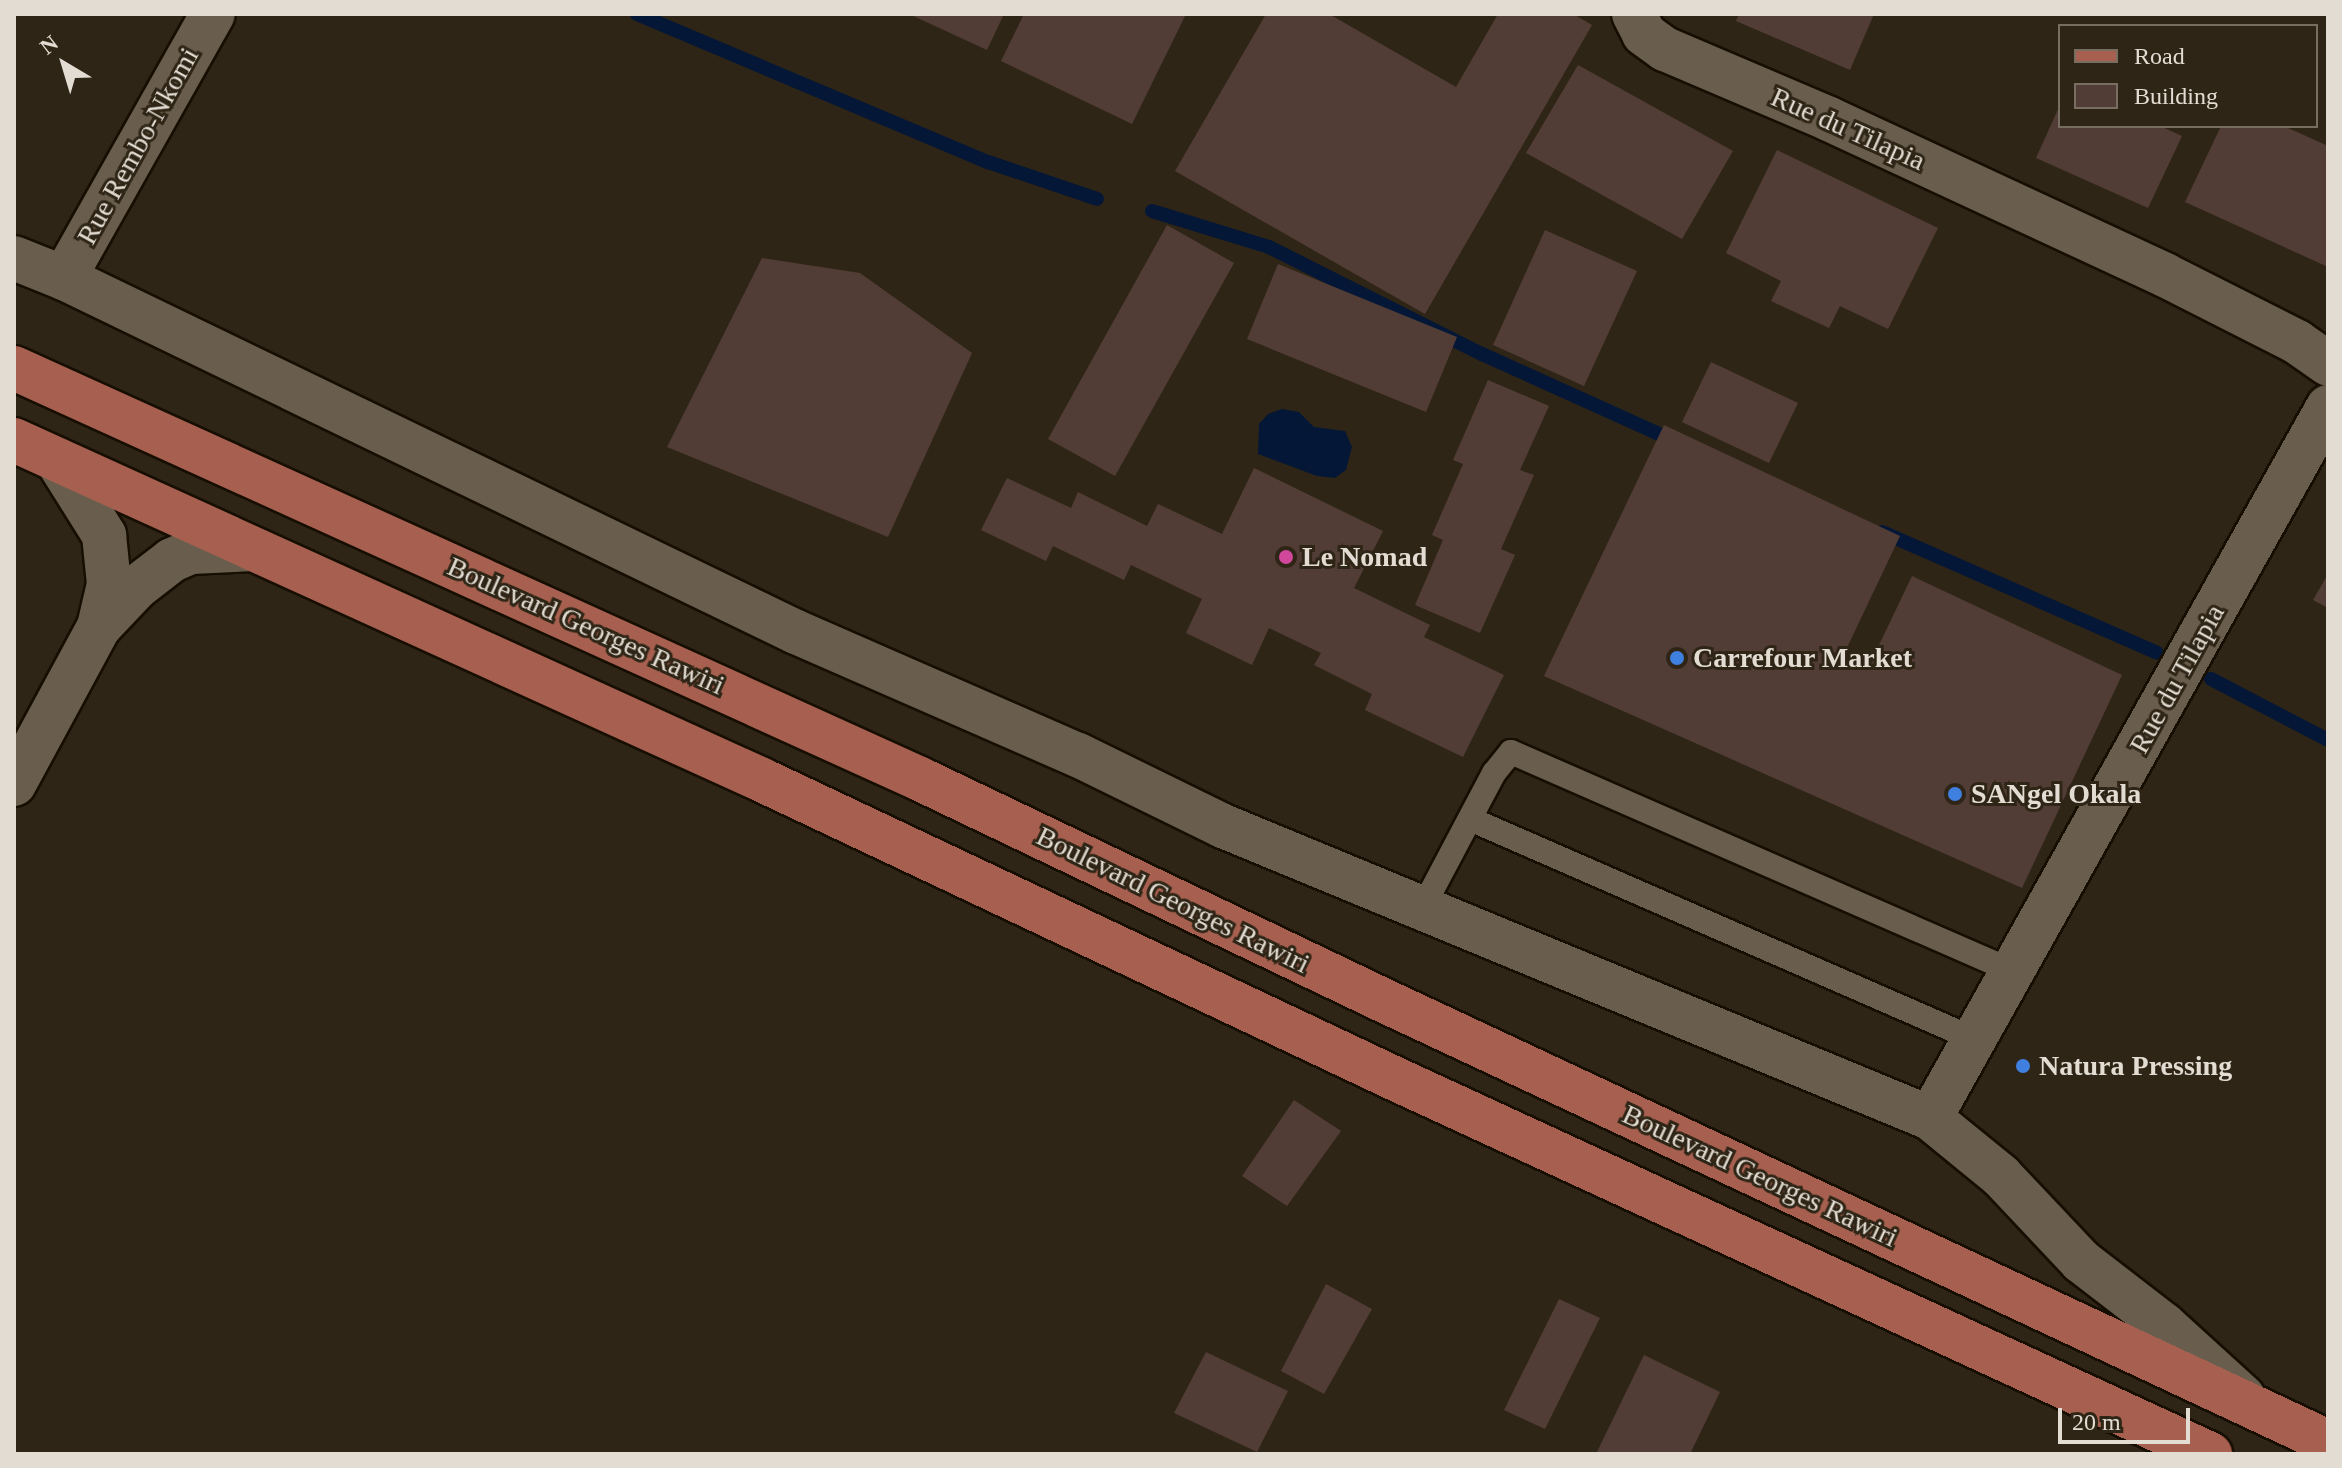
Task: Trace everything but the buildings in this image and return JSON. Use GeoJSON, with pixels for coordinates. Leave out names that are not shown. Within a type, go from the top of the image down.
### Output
{"type":"FeatureCollection","features":[{"type":"Feature","properties":{"kind":"main road","name":"Boulevard Georges Rawiri"},"geometry":{"type":"LineString","coordinates":[[14,368],[920,779],[2260,1413],[2328,1442]]}},
{"type":"Feature","properties":{"kind":"main road"},"geometry":{"type":"LineString","coordinates":[[14,440],[762,780],[1428,1094],[2210,1454]]}},
{"type":"Feature","properties":{"kind":"street","name":"Rue Rembo-Nkomi"},"geometry":{"type":"LineString","coordinates":[[64,278],[213,14]]}},
{"type":"Feature","properties":{"kind":"street","name":"Rue du Tilapia"},"geometry":{"type":"LineString","coordinates":[[1634,14],[1644,34],[1665,49],[1829,119],[2165,275],[2297,342],[2328,364]]}},
{"type":"Feature","properties":{"kind":"street"},"geometry":{"type":"LineString","coordinates":[[14,258],[64,278],[796,632],[1078,755],[1223,826],[1930,1118],[2001,1176],[2081,1261],[2164,1325],[2260,1413]]}},
{"type":"Feature","properties":{"kind":"street","name":"Rue du Tilapia"},"geometry":{"type":"LineString","coordinates":[[1930,1118],[2328,407]]}},
{"type":"Feature","properties":{"kind":"street"},"geometry":{"type":"LineString","coordinates":[[57,460],[104,535],[109,584],[99,627]]}},
{"type":"Feature","properties":{"kind":"street"},"geometry":{"type":"LineString","coordinates":[[14,784],[99,627],[137,587],[172,560],[191,552],[252,549]]}},
{"type":"Feature","properties":{"kind":"lane"},"geometry":{"type":"LineString","coordinates":[[1423,907],[1494,773],[1511,752],[2012,971]]}},
{"type":"Feature","properties":{"kind":"lane"},"geometry":{"type":"LineString","coordinates":[[1470,819],[1974,1039]]}},
{"type":"Feature","properties":{"kind":"water"},"geometry":{"type":"Polygon","coordinates":[[[1282,409],[1299,412],[1314,427],[1345,431],[1352,447],[1346,470],[1335,478],[1317,476],[1258,454],[1259,424],[1268,414],[1282,409]]]}},
{"type":"Feature","properties":{"kind":"waterway"},"geometry":{"type":"LineString","coordinates":[[637,14],[988,162],[1097,199]]}},
{"type":"Feature","properties":{"kind":"waterway"},"geometry":{"type":"LineString","coordinates":[[1152,211],[1269,247],[1482,354],[1677,442]]}},
{"type":"Feature","properties":{"kind":"waterway"},"geometry":{"type":"LineString","coordinates":[[1882,532],[2157,653]]}},
{"type":"Feature","properties":{"kind":"waterway"},"geometry":{"type":"LineString","coordinates":[[2211,679],[2328,740]]}},
{"type":"Feature","properties":{"kind":"place","name":"Le Nomad"},"geometry":{"type":"Point","coordinates":[1286,557]}},
{"type":"Feature","properties":{"kind":"place","name":"Carrefour Market"},"geometry":{"type":"Point","coordinates":[1677,658]}},
{"type":"Feature","properties":{"kind":"place","name":"SANgel Okala"},"geometry":{"type":"Point","coordinates":[1955,794]}},
{"type":"Feature","properties":{"kind":"place","name":"Natura Pressing"},"geometry":{"type":"Point","coordinates":[2023,1066]}}]}
